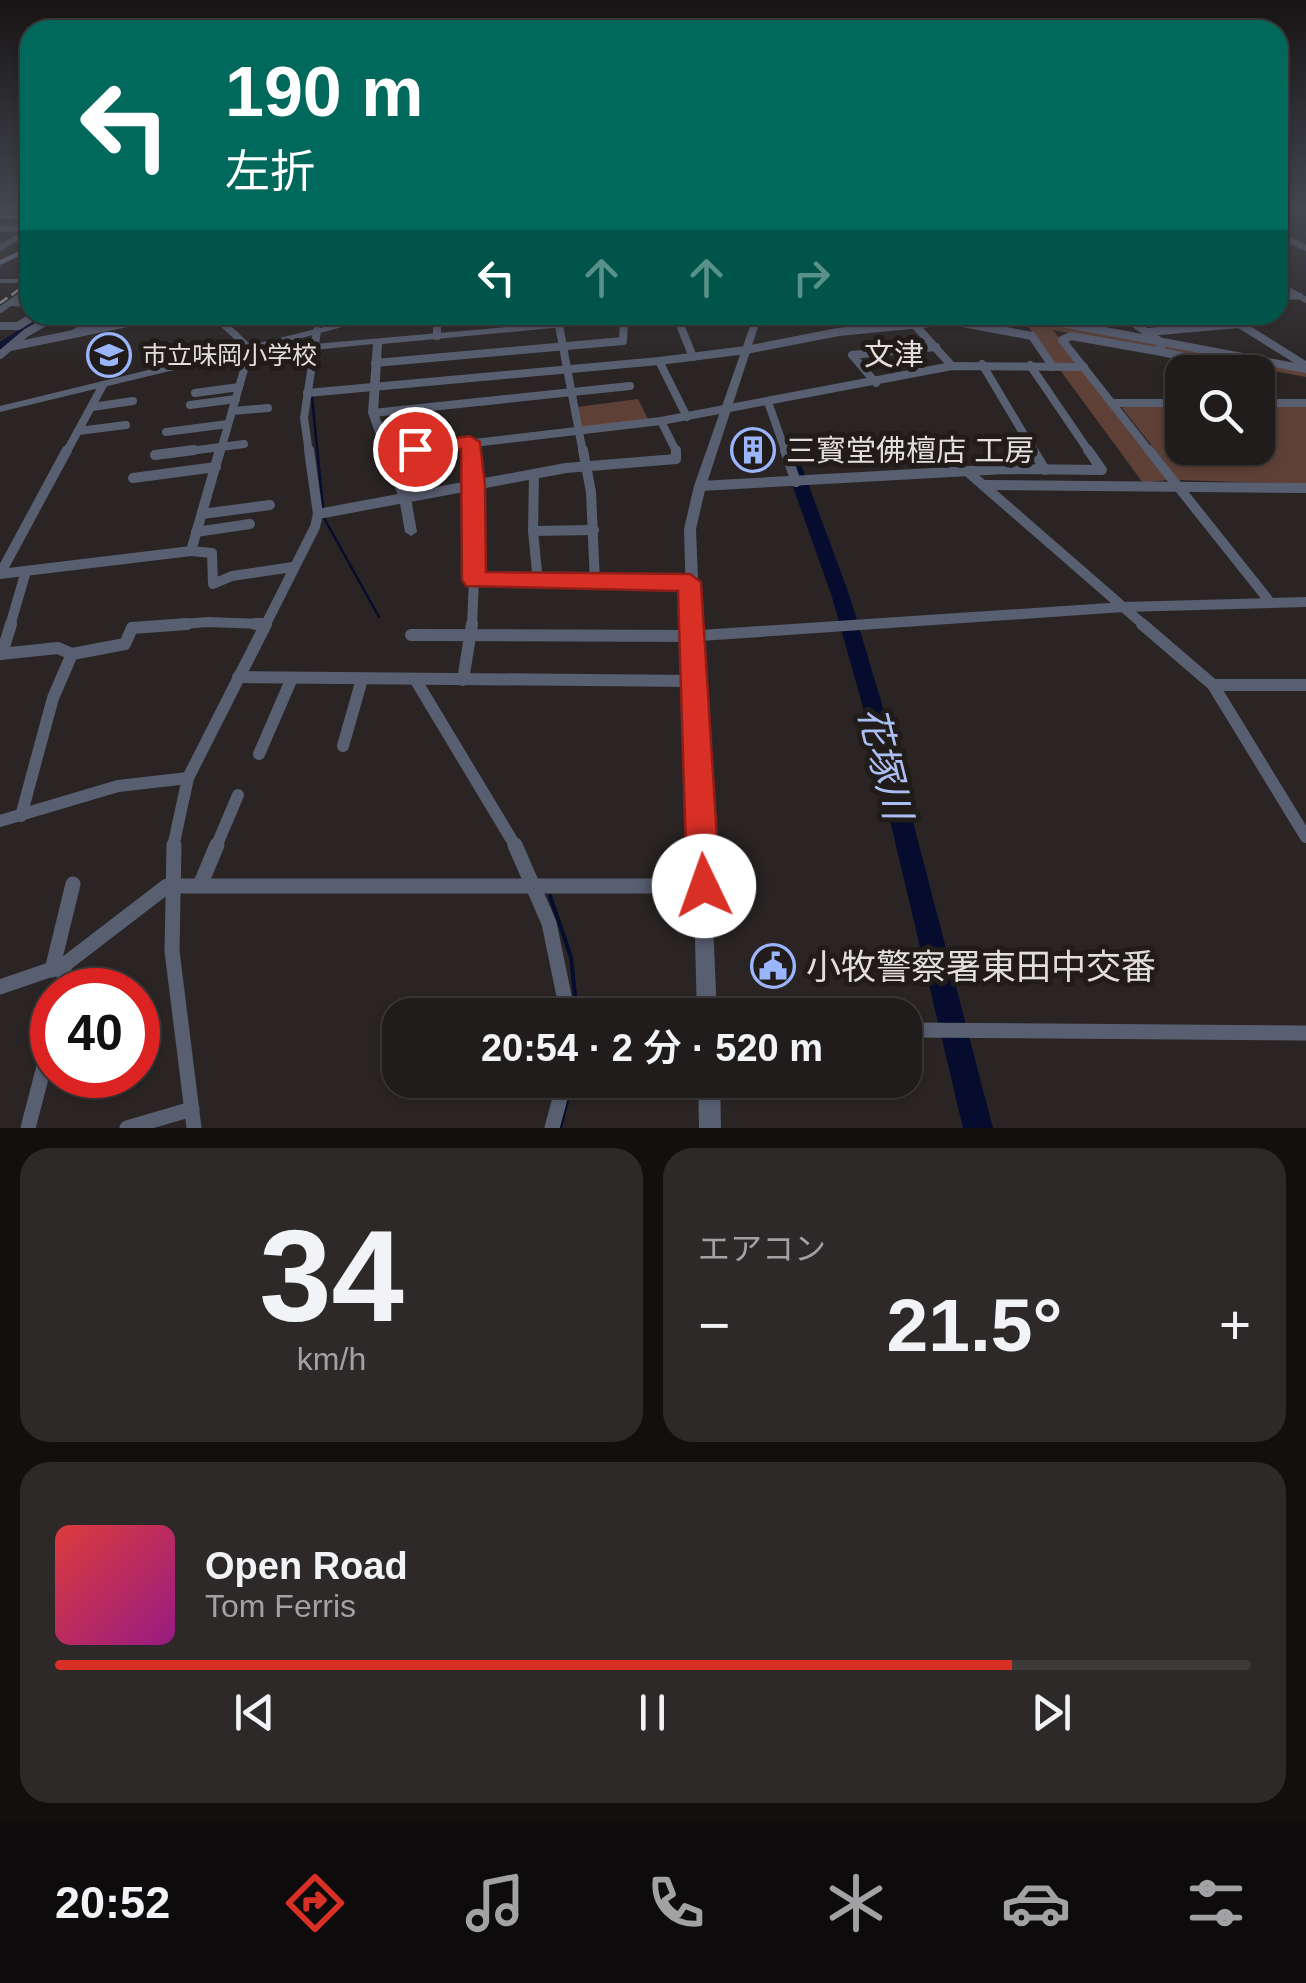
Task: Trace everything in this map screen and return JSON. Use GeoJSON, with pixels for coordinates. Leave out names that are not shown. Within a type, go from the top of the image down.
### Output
{"type":"FeatureCollection","features":[{"type":"Feature","properties":{"kind":"street"},"geometry":{"type":"LineString","coordinates":[[0,310],[20,296]]}},
{"type":"Feature","properties":{"kind":"street"},"geometry":{"type":"LineString","coordinates":[[10,303],[20,304]]}},
{"type":"Feature","properties":{"kind":"street"},"geometry":{"type":"LineString","coordinates":[[0,356],[42,325]]}},
{"type":"Feature","properties":{"kind":"street"},"geometry":{"type":"LineString","coordinates":[[74,334],[89,325]]}},
{"type":"Feature","properties":{"kind":"street"},"geometry":{"type":"LineString","coordinates":[[10,347],[118,325]]}},
{"type":"Feature","properties":{"kind":"street"},"geometry":{"type":"LineString","coordinates":[[224,325],[250,349]]}},
{"type":"Feature","properties":{"kind":"street"},"geometry":{"type":"LineString","coordinates":[[0,410],[339,325]]}},
{"type":"Feature","properties":{"kind":"street"},"geometry":{"type":"LineString","coordinates":[[437,325],[438,336]]}},
{"type":"Feature","properties":{"kind":"street"},"geometry":{"type":"LineString","coordinates":[[314,347],[520,325]]}},
{"type":"Feature","properties":{"kind":"street"},"geometry":{"type":"LineString","coordinates":[[559,325],[586,467],[594,530],[595,582]]}},
{"type":"Feature","properties":{"kind":"street"},"geometry":{"type":"LineString","coordinates":[[375,364],[625,340],[624,325]]}},
{"type":"Feature","properties":{"kind":"street"},"geometry":{"type":"LineString","coordinates":[[679,325],[693,357]]}},
{"type":"Feature","properties":{"kind":"street"},"geometry":{"type":"LineString","coordinates":[[707,998],[690,529],[700,486],[755,325]]}},
{"type":"Feature","properties":{"kind":"street"},"geometry":{"type":"LineString","coordinates":[[308,393],[659,361],[904,325]]}},
{"type":"Feature","properties":{"kind":"street"},"geometry":{"type":"LineString","coordinates":[[915,325],[952,366]]}},
{"type":"Feature","properties":{"kind":"street"},"geometry":{"type":"LineString","coordinates":[[977,325],[1032,336],[1054,366]]}},
{"type":"Feature","properties":{"kind":"street"},"geometry":{"type":"LineString","coordinates":[[1075,325],[1306,368]]}},
{"type":"Feature","properties":{"kind":"street"},"geometry":{"type":"LineString","coordinates":[[1137,325],[1158,340],[1162,352]]}},
{"type":"Feature","properties":{"kind":"street"},"geometry":{"type":"LineString","coordinates":[[1147,332],[1228,325]]}},
{"type":"Feature","properties":{"kind":"street"},"geometry":{"type":"LineString","coordinates":[[1241,325],[1306,368]]}},
{"type":"Feature","properties":{"kind":"street"},"geometry":{"type":"LineString","coordinates":[[127,1128],[193,1119],[167,886],[177,809],[188,778],[318,514],[304,418],[317,330]]}},
{"type":"Feature","properties":{"kind":"street"},"geometry":{"type":"LineString","coordinates":[[1176,355],[1065,337],[1062,340],[1270,602]]}},
{"type":"Feature","properties":{"kind":"street"},"geometry":{"type":"LineString","coordinates":[[378,342],[373,413],[405,498],[411,532]]}},
{"type":"Feature","properties":{"kind":"street"},"geometry":{"type":"LineString","coordinates":[[876,383],[852,354],[936,347]]}},
{"type":"Feature","properties":{"kind":"street"},"geometry":{"type":"LineString","coordinates":[[191,551],[250,349]]}},
{"type":"Feature","properties":{"kind":"street"},"geometry":{"type":"LineString","coordinates":[[659,361],[687,417]]}},
{"type":"Feature","properties":{"kind":"street"},"geometry":{"type":"LineString","coordinates":[[982,364],[1045,470]]}},
{"type":"Feature","properties":{"kind":"street"},"geometry":{"type":"LineString","coordinates":[[700,486],[1102,470],[1030,365]]}},
{"type":"Feature","properties":{"kind":"street"},"geometry":{"type":"LineString","coordinates":[[388,452],[661,421],[952,366],[1084,367]]}},
{"type":"Feature","properties":{"kind":"street"},"geometry":{"type":"LineString","coordinates":[[104,385],[0,574],[191,551],[212,553],[213,584],[232,576],[294,567]]}},
{"type":"Feature","properties":{"kind":"street"},"geometry":{"type":"LineString","coordinates":[[373,413],[630,386]]}},
{"type":"Feature","properties":{"kind":"street"},"geometry":{"type":"LineString","coordinates":[[195,393],[239,388]]}},
{"type":"Feature","properties":{"kind":"street"},"geometry":{"type":"LineString","coordinates":[[190,404],[236,399]]}},
{"type":"Feature","properties":{"kind":"street"},"geometry":{"type":"LineString","coordinates":[[92,406],[133,401]]}},
{"type":"Feature","properties":{"kind":"street"},"geometry":{"type":"LineString","coordinates":[[768,402],[796,482]]}},
{"type":"Feature","properties":{"kind":"street"},"geometry":{"type":"LineString","coordinates":[[1113,403],[1165,403]]}},
{"type":"Feature","properties":{"kind":"street"},"geometry":{"type":"LineString","coordinates":[[1275,403],[1306,403]]}},
{"type":"Feature","properties":{"kind":"street"},"geometry":{"type":"LineString","coordinates":[[232,412],[268,408]]}},
{"type":"Feature","properties":{"kind":"street"},"geometry":{"type":"LineString","coordinates":[[318,514],[534,474],[676,459],[678,454],[661,421]]}},
{"type":"Feature","properties":{"kind":"street"},"geometry":{"type":"LineString","coordinates":[[166,432],[228,424]]}},
{"type":"Feature","properties":{"kind":"street"},"geometry":{"type":"LineString","coordinates":[[78,431],[126,425]]}},
{"type":"Feature","properties":{"kind":"street"},"geometry":{"type":"LineString","coordinates":[[463,680],[474,632],[474,485],[470,442]]}},
{"type":"Feature","properties":{"kind":"street"},"geometry":{"type":"LineString","coordinates":[[155,455],[244,444]]}},
{"type":"Feature","properties":{"kind":"street"},"geometry":{"type":"LineString","coordinates":[[133,478],[216,468]]}},
{"type":"Feature","properties":{"kind":"street"},"geometry":{"type":"LineString","coordinates":[[969,473],[1213,685],[1306,837]]}},
{"type":"Feature","properties":{"kind":"street"},"geometry":{"type":"LineString","coordinates":[[534,474],[533,531],[538,582]]}},
{"type":"Feature","properties":{"kind":"street"},"geometry":{"type":"LineString","coordinates":[[982,485],[1306,488]]}},
{"type":"Feature","properties":{"kind":"street"},"geometry":{"type":"LineString","coordinates":[[202,514],[270,505]]}},
{"type":"Feature","properties":{"kind":"street"},"geometry":{"type":"LineString","coordinates":[[196,532],[250,524]]}},
{"type":"Feature","properties":{"kind":"street"},"geometry":{"type":"LineString","coordinates":[[533,531],[594,530]]}},
{"type":"Feature","properties":{"kind":"street"},"geometry":{"type":"LineString","coordinates":[[26,571],[1,654],[58,648],[72,654],[125,644],[132,628],[208,622],[265,624]]}},
{"type":"Feature","properties":{"kind":"street"},"geometry":{"type":"LineString","coordinates":[[474,580],[690,582]]}},
{"type":"Feature","properties":{"kind":"street"},"geometry":{"type":"LineString","coordinates":[[411,635],[474,632],[692,636],[1124,607],[1306,602]]}},
{"type":"Feature","properties":{"kind":"street"},"geometry":{"type":"LineString","coordinates":[[20,816],[53,698],[72,654]]}},
{"type":"Feature","properties":{"kind":"street"},"geometry":{"type":"LineString","coordinates":[[238,677],[693,681]]}},
{"type":"Feature","properties":{"kind":"street"},"geometry":{"type":"LineString","coordinates":[[259,754],[292,678]]}},
{"type":"Feature","properties":{"kind":"street"},"geometry":{"type":"LineString","coordinates":[[342,746],[362,678]]}},
{"type":"Feature","properties":{"kind":"street"},"geometry":{"type":"LineString","coordinates":[[414,679],[537,886],[557,943],[565,998]]}},
{"type":"Feature","properties":{"kind":"street"},"geometry":{"type":"LineString","coordinates":[[1213,685],[1306,685]]}},
{"type":"Feature","properties":{"kind":"street"},"geometry":{"type":"LineString","coordinates":[[0,822],[118,786],[188,778]]}},
{"type":"Feature","properties":{"kind":"street"},"geometry":{"type":"LineString","coordinates":[[201,883],[238,794]]}},
{"type":"Feature","properties":{"kind":"street"},"geometry":{"type":"LineString","coordinates":[[58,968],[73,884]]}},
{"type":"Feature","properties":{"kind":"street"},"geometry":{"type":"LineString","coordinates":[[58,968],[167,886],[704,886]]}},
{"type":"Feature","properties":{"kind":"street"},"geometry":{"type":"LineString","coordinates":[[0,987],[30,977]]}},
{"type":"Feature","properties":{"kind":"street"},"geometry":{"type":"LineString","coordinates":[[922,1030],[1306,1033]]}},
{"type":"Feature","properties":{"kind":"street"},"geometry":{"type":"LineString","coordinates":[[28,1128],[36,1098]]}},
{"type":"Feature","properties":{"kind":"street"},"geometry":{"type":"LineString","coordinates":[[552,1128],[560,1098]]}},
{"type":"Feature","properties":{"kind":"street"},"geometry":{"type":"LineString","coordinates":[[709,1098],[710,1128]]}},
{"type":"Feature","properties":{"kind":"shaded area"},"geometry":{"type":"Polygon","coordinates":[[[1027,325],[1080,325],[1238,355],[1188,355],[1053,330],[1167,480],[1143,483],[1027,325]]]}},
{"type":"Feature","properties":{"kind":"shaded area"},"geometry":{"type":"Polygon","coordinates":[[[1275,362],[1306,368],[1306,377],[1275,371],[1275,362]]]}},
{"type":"Feature","properties":{"kind":"shaded area"},"geometry":{"type":"Polygon","coordinates":[[[638,399],[649,421],[581,427],[577,407],[638,399]]]}},
{"type":"Feature","properties":{"kind":"shaded area"},"geometry":{"type":"Polygon","coordinates":[[[1165,406],[1165,462],[1122,408],[1165,406]]]}},
{"type":"Feature","properties":{"kind":"shaded area"},"geometry":{"type":"Polygon","coordinates":[[[1275,406],[1306,407],[1306,484],[1179,480],[1167,465],[1275,465],[1275,406]]]}},
{"type":"Feature","properties":{"kind":"waterway"},"geometry":{"type":"LineString","coordinates":[[0,347],[34,325]]}},
{"type":"Feature","properties":{"kind":"waterway"},"geometry":{"type":"LineString","coordinates":[[312,397],[323,508]]}},
{"type":"Feature","properties":{"kind":"waterway","name":"花塚川"},"geometry":{"type":"LineString","coordinates":[[794,467],[841,597],[874,711],[978,1128]]}},
{"type":"Feature","properties":{"kind":"waterway"},"geometry":{"type":"LineString","coordinates":[[324,518],[379,617]]}},
{"type":"Feature","properties":{"kind":"waterway"},"geometry":{"type":"LineString","coordinates":[[550,896],[571,957],[575,998]]}},
{"type":"Feature","properties":{"kind":"waterway"},"geometry":{"type":"LineString","coordinates":[[560,1128],[568,1098]]}},
{"type":"Feature","properties":{"kind":"railway"},"geometry":{"type":"LineString","coordinates":[[0,303],[20,289]]}},
{"type":"Feature","properties":{"kind":"place","name":"市立味岡小学校"},"geometry":{"type":"Point","coordinates":[109,355]}},
{"type":"Feature","properties":{"kind":"place","name":"三寳堂佛檀店 工房"},"geometry":{"type":"Point","coordinates":[753,450]}},
{"type":"Feature","properties":{"kind":"place","name":"小牧警察署東田中交番"},"geometry":{"type":"Point","coordinates":[773,966]}},
{"type":"Feature","properties":{"kind":"district","name":"文津"},"geometry":{"type":"Point","coordinates":[894,354]}},
{"type":"Feature","properties":{"kind":"route"},"geometry":{"type":"LineString","coordinates":[[415,449],[470,442],[474,580],[690,582],[704,886]]}}]}
